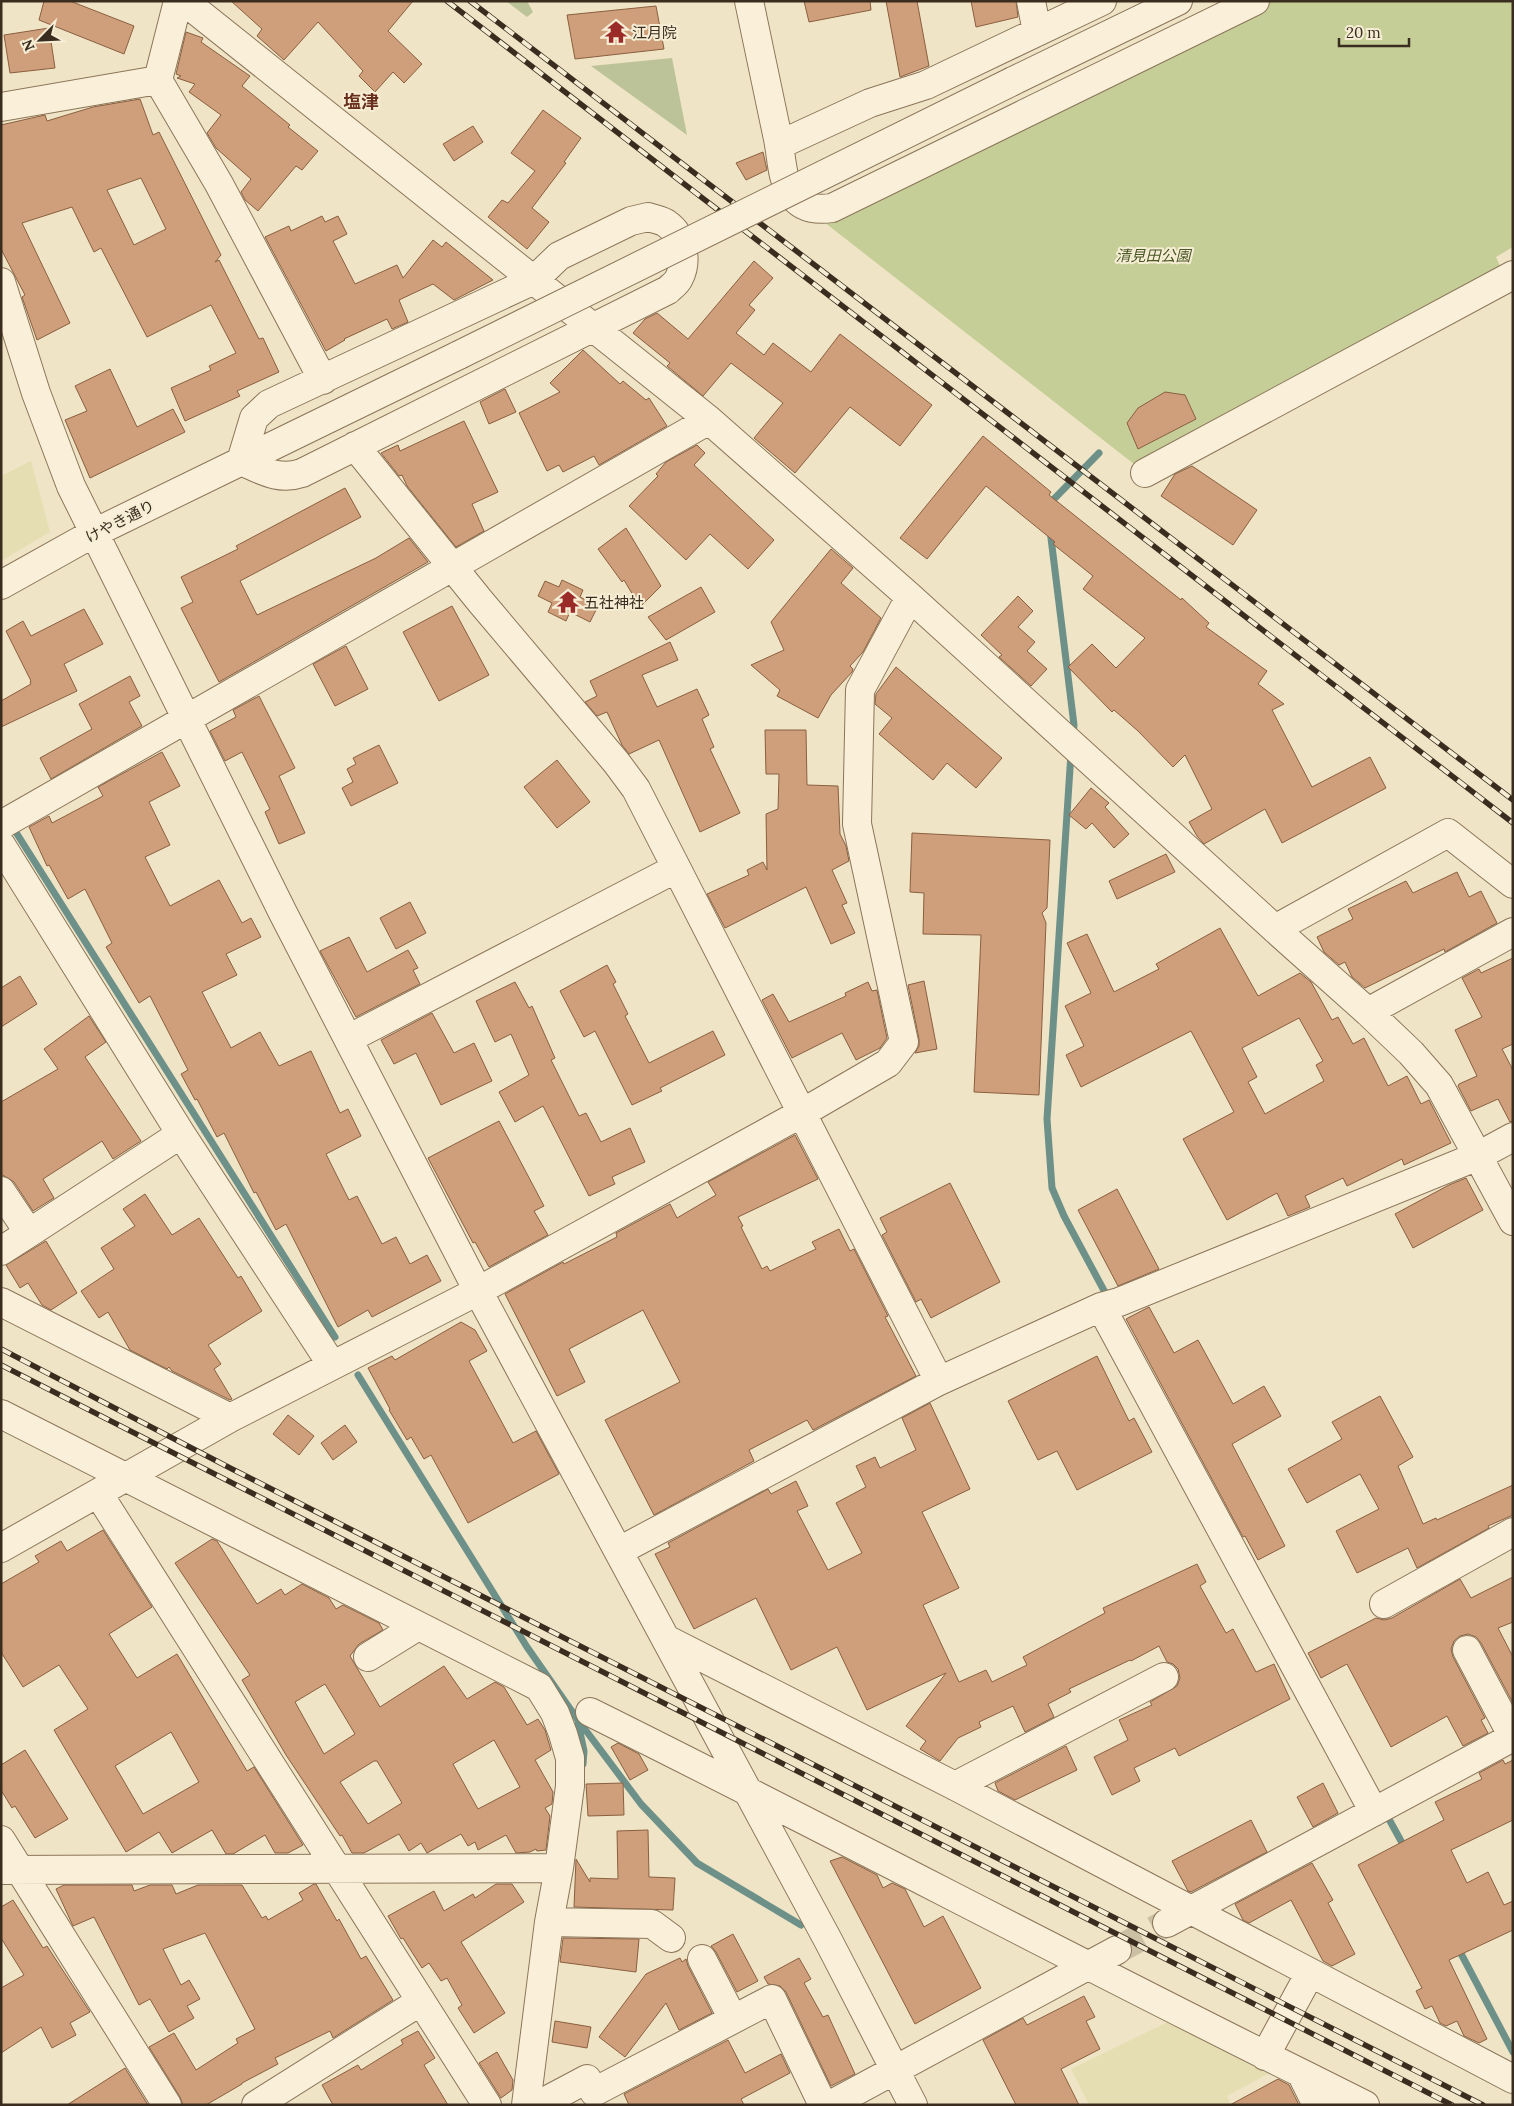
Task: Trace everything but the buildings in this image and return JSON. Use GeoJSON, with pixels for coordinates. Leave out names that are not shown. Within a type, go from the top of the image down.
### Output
{"type":"FeatureCollection","features":[{"type":"Feature","properties":{"kind":"street"},"geometry":{"type":"LineString","coordinates":[[178,1],[158,80],[219,184],[323,380]]}},
{"type":"Feature","properties":{"kind":"street"},"geometry":{"type":"LineString","coordinates":[[184,1],[709,420],[910,597],[1368,1012],[1411,1053],[1440,1085],[1513,1221]]}},
{"type":"Feature","properties":{"kind":"street"},"geometry":{"type":"LineString","coordinates":[[749,1],[779,145],[784,179],[792,196],[803,205],[817,210],[832,208],[1255,1]]}},
{"type":"Feature","properties":{"kind":"street"},"geometry":{"type":"LineString","coordinates":[[1030,1],[1037,32]]}},
{"type":"Feature","properties":{"kind":"street"},"geometry":{"type":"LineString","coordinates":[[779,145],[870,103],[926,85],[1102,1]]}},
{"type":"Feature","properties":{"kind":"street","name":"けやき通り"},"geometry":{"type":"LineString","coordinates":[[1,585],[94,534],[241,461],[1178,1]]}},
{"type":"Feature","properties":{"kind":"street"},"geometry":{"type":"LineString","coordinates":[[1,107],[158,80]]}},
{"type":"Feature","properties":{"kind":"street"},"geometry":{"type":"LineString","coordinates":[[648,218],[666,223],[677,237],[684,253],[683,270],[678,281],[668,290],[302,473],[290,477],[271,474],[241,461],[254,418],[260,410],[269,404],[534,280],[559,256],[631,221],[648,218]]}},
{"type":"Feature","properties":{"kind":"street"},"geometry":{"type":"LineString","coordinates":[[1,282],[52,440],[71,486],[283,913],[478,1291],[747,1790],[913,2105]]}},
{"type":"Feature","properties":{"kind":"street"},"geometry":{"type":"LineString","coordinates":[[1145,473],[1510,282]]}},
{"type":"Feature","properties":{"kind":"street"},"geometry":{"type":"LineString","coordinates":[[8,821],[709,420]]}},
{"type":"Feature","properties":{"kind":"street"},"geometry":{"type":"LineString","coordinates":[[355,446],[454,566],[480,601],[631,782],[939,1381]]}},
{"type":"Feature","properties":{"kind":"street"},"geometry":{"type":"LineString","coordinates":[[1,1548],[230,1418],[478,1291],[888,1063],[904,1042],[857,824],[860,690],[910,597]]}},
{"type":"Feature","properties":{"kind":"street"},"geometry":{"type":"LineString","coordinates":[[1275,929],[1448,833],[1513,884]]}},
{"type":"Feature","properties":{"kind":"street"},"geometry":{"type":"LineString","coordinates":[[1,845],[181,1134],[332,1365]]}},
{"type":"Feature","properties":{"kind":"street"},"geometry":{"type":"LineString","coordinates":[[348,1039],[675,869]]}},
{"type":"Feature","properties":{"kind":"street"},"geometry":{"type":"LineString","coordinates":[[1368,1012],[1513,932]]}},
{"type":"Feature","properties":{"kind":"street"},"geometry":{"type":"LineString","coordinates":[[1,1251],[181,1134]]}},
{"type":"Feature","properties":{"kind":"street"},"geometry":{"type":"LineString","coordinates":[[619,1551],[939,1381],[1110,1305],[1478,1156],[1513,1137]]}},
{"type":"Feature","properties":{"kind":"street"},"geometry":{"type":"LineString","coordinates":[[1,1191],[29,1233]]}},
{"type":"Feature","properties":{"kind":"street"},"geometry":{"type":"LineString","coordinates":[[1,1302],[230,1418]]}},
{"type":"Feature","properties":{"kind":"street"},"geometry":{"type":"LineString","coordinates":[[1110,1305],[1374,1812]]}},
{"type":"Feature","properties":{"kind":"street"},"geometry":{"type":"LineString","coordinates":[[1,1414],[539,1687],[555,1713],[563,1734],[570,1758],[570,1786],[559,1868],[549,1922],[526,2105]]}},
{"type":"Feature","properties":{"kind":"street"},"geometry":{"type":"LineString","coordinates":[[98,1493],[487,2105]]}},
{"type":"Feature","properties":{"kind":"street"},"geometry":{"type":"LineString","coordinates":[[1384,1604],[1513,1532]]}},
{"type":"Feature","properties":{"kind":"street"},"geometry":{"type":"LineString","coordinates":[[368,1656],[418,1626]]}},
{"type":"Feature","properties":{"kind":"street"},"geometry":{"type":"LineString","coordinates":[[666,1639],[955,1786],[1513,2079]]}},
{"type":"Feature","properties":{"kind":"street"},"geometry":{"type":"LineString","coordinates":[[1167,1923],[1513,1737],[1467,1650]]}},
{"type":"Feature","properties":{"kind":"street"},"geometry":{"type":"LineString","coordinates":[[955,1786],[1164,1677]]}},
{"type":"Feature","properties":{"kind":"street"},"geometry":{"type":"LineString","coordinates":[[590,1712],[747,1790],[1087,1966],[1364,2105]]}},
{"type":"Feature","properties":{"kind":"street"},"geometry":{"type":"LineString","coordinates":[[1,1840],[11,1870],[166,2105]]}},
{"type":"Feature","properties":{"kind":"street"},"geometry":{"type":"LineString","coordinates":[[11,1870],[336,1867],[559,1868]]}},
{"type":"Feature","properties":{"kind":"street"},"geometry":{"type":"LineString","coordinates":[[549,1922],[652,1924],[671,1938]]}},
{"type":"Feature","properties":{"kind":"street"},"geometry":{"type":"LineString","coordinates":[[830,2105],[1117,1950]]}},
{"type":"Feature","properties":{"kind":"street"},"geometry":{"type":"LineString","coordinates":[[702,1958],[733,2019]]}},
{"type":"Feature","properties":{"kind":"street"},"geometry":{"type":"LineString","coordinates":[[1265,2056],[1310,1973]]}},
{"type":"Feature","properties":{"kind":"street"},"geometry":{"type":"LineString","coordinates":[[538,2105],[587,2079],[594,2092],[772,1999],[823,2105]]}},
{"type":"Feature","properties":{"kind":"street"},"geometry":{"type":"LineString","coordinates":[[256,2105],[421,2002]]}},
{"type":"Feature","properties":{"kind":"street"},"geometry":{"type":"LineString","coordinates":[[1301,2074],[1318,2105]]}},
{"type":"Feature","properties":{"kind":"shaded area"},"geometry":{"type":"Polygon","coordinates":[[[31,461],[50,532],[1,561],[1,476],[31,461]]]}},
{"type":"Feature","properties":{"kind":"shaded area"},"geometry":{"type":"Polygon","coordinates":[[[1174,2019],[1275,2070],[1227,2096],[1231,2105],[1089,2105],[1071,2069],[1174,2019]]]}},
{"type":"Feature","properties":{"kind":"green space"},"geometry":{"type":"Polygon","coordinates":[[[506,1],[527,1],[533,12],[527,17],[506,1]]]}},
{"type":"Feature","properties":{"kind":"green space","name":"清見田公園"},"geometry":{"type":"Polygon","coordinates":[[[1272,1],[1513,1],[1513,247],[1496,257],[1500,266],[1134,464],[824,222],[1272,1]]]}},
{"type":"Feature","properties":{"kind":"green space"},"geometry":{"type":"Polygon","coordinates":[[[672,58],[687,135],[591,66],[672,58]]]}},
{"type":"Feature","properties":{"kind":"waterway"},"geometry":{"type":"LineString","coordinates":[[1053,507],[1054,499],[1099,453]]}},
{"type":"Feature","properties":{"kind":"waterway"},"geometry":{"type":"LineString","coordinates":[[1050,530],[1074,725],[1073,735]]}},
{"type":"Feature","properties":{"kind":"waterway"},"geometry":{"type":"LineString","coordinates":[[1071,753],[1047,1119],[1052,1188],[1064,1216],[1108,1298]]}},
{"type":"Feature","properties":{"kind":"waterway"},"geometry":{"type":"LineString","coordinates":[[12,826],[335,1337]]}},
{"type":"Feature","properties":{"kind":"waterway"},"geometry":{"type":"LineString","coordinates":[[358,1375],[527,1647],[578,1720],[641,1804],[697,1863],[801,1925]]}},
{"type":"Feature","properties":{"kind":"waterway"},"geometry":{"type":"LineString","coordinates":[[578,1723],[584,1751],[583,1764]]}},
{"type":"Feature","properties":{"kind":"waterway"},"geometry":{"type":"LineString","coordinates":[[1385,1812],[1406,1850]]}},
{"type":"Feature","properties":{"kind":"waterway"},"geometry":{"type":"LineString","coordinates":[[1457,1946],[1513,2052]]}},
{"type":"Feature","properties":{"kind":"tunnel"},"geometry":{"type":"LineString","coordinates":[[1117,1950],[1167,1923]]}},
{"type":"Feature","properties":{"kind":"railway"},"geometry":{"type":"LineString","coordinates":[[447,1],[1513,823]]}},
{"type":"Feature","properties":{"kind":"railway"},"geometry":{"type":"LineString","coordinates":[[470,1],[1513,800]]}},
{"type":"Feature","properties":{"kind":"railway"},"geometry":{"type":"LineString","coordinates":[[1,1349],[232,1469],[1483,2105]]}},
{"type":"Feature","properties":{"kind":"railway"},"geometry":{"type":"LineString","coordinates":[[1,1365],[1452,2105]]}},
{"type":"Feature","properties":{"kind":"place","name":"江月院"},"geometry":{"type":"Point","coordinates":[616,32]}},
{"type":"Feature","properties":{"kind":"place","name":"五社神社"},"geometry":{"type":"Point","coordinates":[568,602]}},
{"type":"Feature","properties":{"kind":"district","name":"塩津"},"geometry":{"type":"Point","coordinates":[361,101]}}]}
